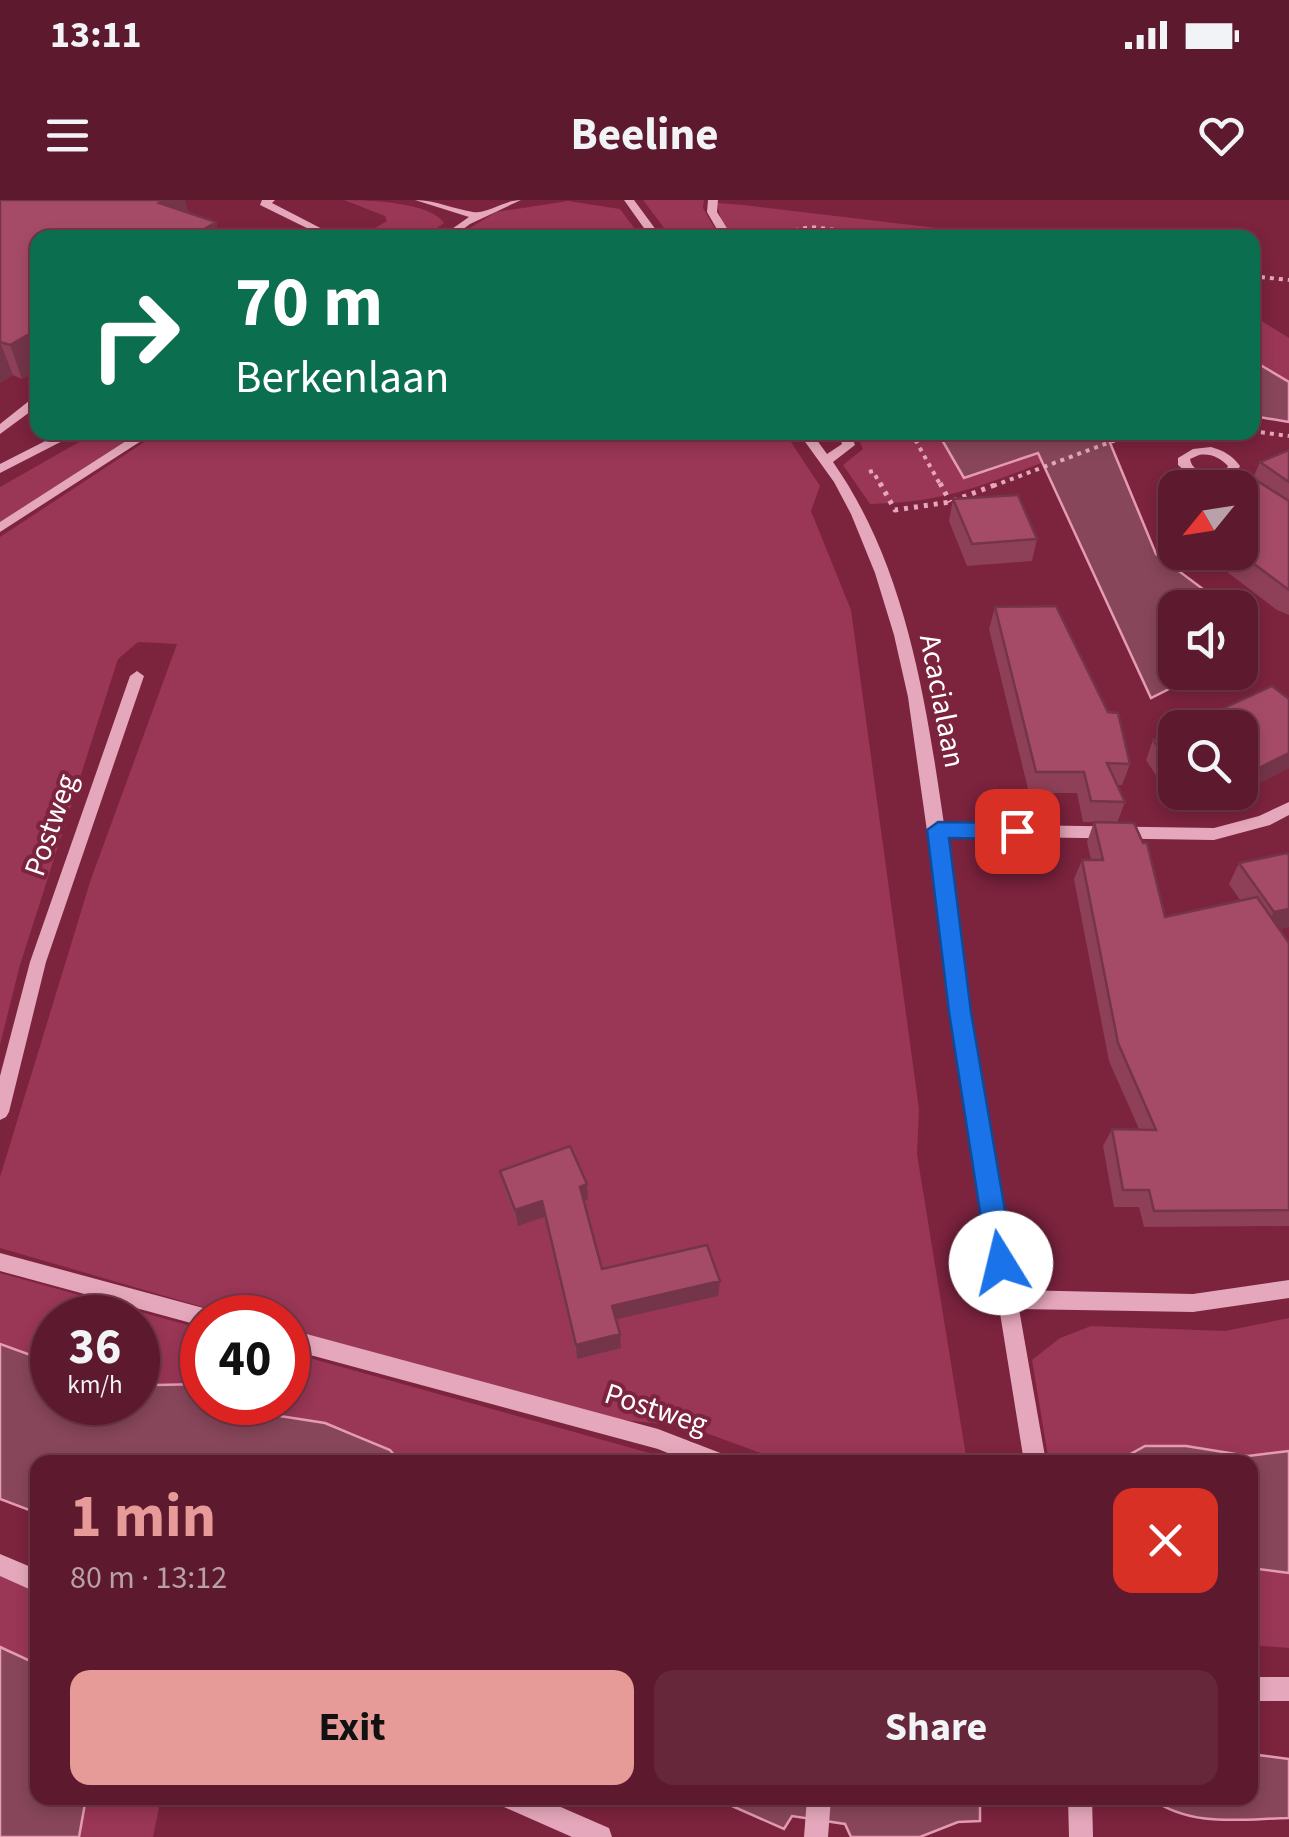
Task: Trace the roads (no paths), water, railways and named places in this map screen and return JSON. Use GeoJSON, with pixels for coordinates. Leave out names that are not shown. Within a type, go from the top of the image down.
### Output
{"type":"FeatureCollection","features":[{"type":"Feature","properties":{"kind":"street"},"geometry":{"type":"LineString","coordinates":[[270,200],[264,203],[318,230]]}},
{"type":"Feature","properties":{"kind":"street"},"geometry":{"type":"LineString","coordinates":[[420,200],[477,216]]}},
{"type":"Feature","properties":{"kind":"street"},"geometry":{"type":"LineString","coordinates":[[456,230],[477,216],[516,200]]}},
{"type":"Feature","properties":{"kind":"street"},"geometry":{"type":"LineString","coordinates":[[629,200],[651,230]]}},
{"type":"Feature","properties":{"kind":"street"},"geometry":{"type":"LineString","coordinates":[[713,200],[712,212],[723,230]]}},
{"type":"Feature","properties":{"kind":"street"},"geometry":{"type":"LineString","coordinates":[[0,430],[30,406]]}},
{"type":"Feature","properties":{"kind":"street"},"geometry":{"type":"LineString","coordinates":[[0,469],[58,440]]}},
{"type":"Feature","properties":{"kind":"street"},"geometry":{"type":"LineString","coordinates":[[0,528],[137,440]]}},
{"type":"Feature","properties":{"kind":"street","name":"Acacialaan"},"geometry":{"type":"LineString","coordinates":[[810,440],[858,514],[900,628],[938,830],[960,1012],[1034,1455]]}},
{"type":"Feature","properties":{"kind":"street"},"geometry":{"type":"LineString","coordinates":[[826,462],[849,445],[847,440]]}},
{"type":"Feature","properties":{"kind":"street","name":"Postweg"},"geometry":{"type":"LineString","coordinates":[[0,1112],[38,962],[137,676]]}},
{"type":"Feature","properties":{"kind":"street"},"geometry":{"type":"LineString","coordinates":[[938,830],[1214,834],[1264,821],[1289,808]]}},
{"type":"Feature","properties":{"kind":"street"},"geometry":{"type":"LineString","coordinates":[[0,1262],[180,1311]]}},
{"type":"Feature","properties":{"kind":"street"},"geometry":{"type":"LineString","coordinates":[[1007,1298],[1194,1303],[1289,1289]]}},
{"type":"Feature","properties":{"kind":"street","name":"Postweg"},"geometry":{"type":"LineString","coordinates":[[310,1345],[658,1438],[698,1455]]}},
{"type":"Feature","properties":{"kind":"street"},"geometry":{"type":"LineString","coordinates":[[0,1564],[30,1578]]}},
{"type":"Feature","properties":{"kind":"street"},"geometry":{"type":"LineString","coordinates":[[1258,1689],[1289,1689]]}},
{"type":"Feature","properties":{"kind":"street"},"geometry":{"type":"LineString","coordinates":[[529,1805],[600,1837]]}},
{"type":"Feature","properties":{"kind":"street"},"geometry":{"type":"LineString","coordinates":[[816,1837],[818,1805]]}},
{"type":"Feature","properties":{"kind":"street"},"geometry":{"type":"LineString","coordinates":[[1080,1805],[1082,1837]]}}]}
